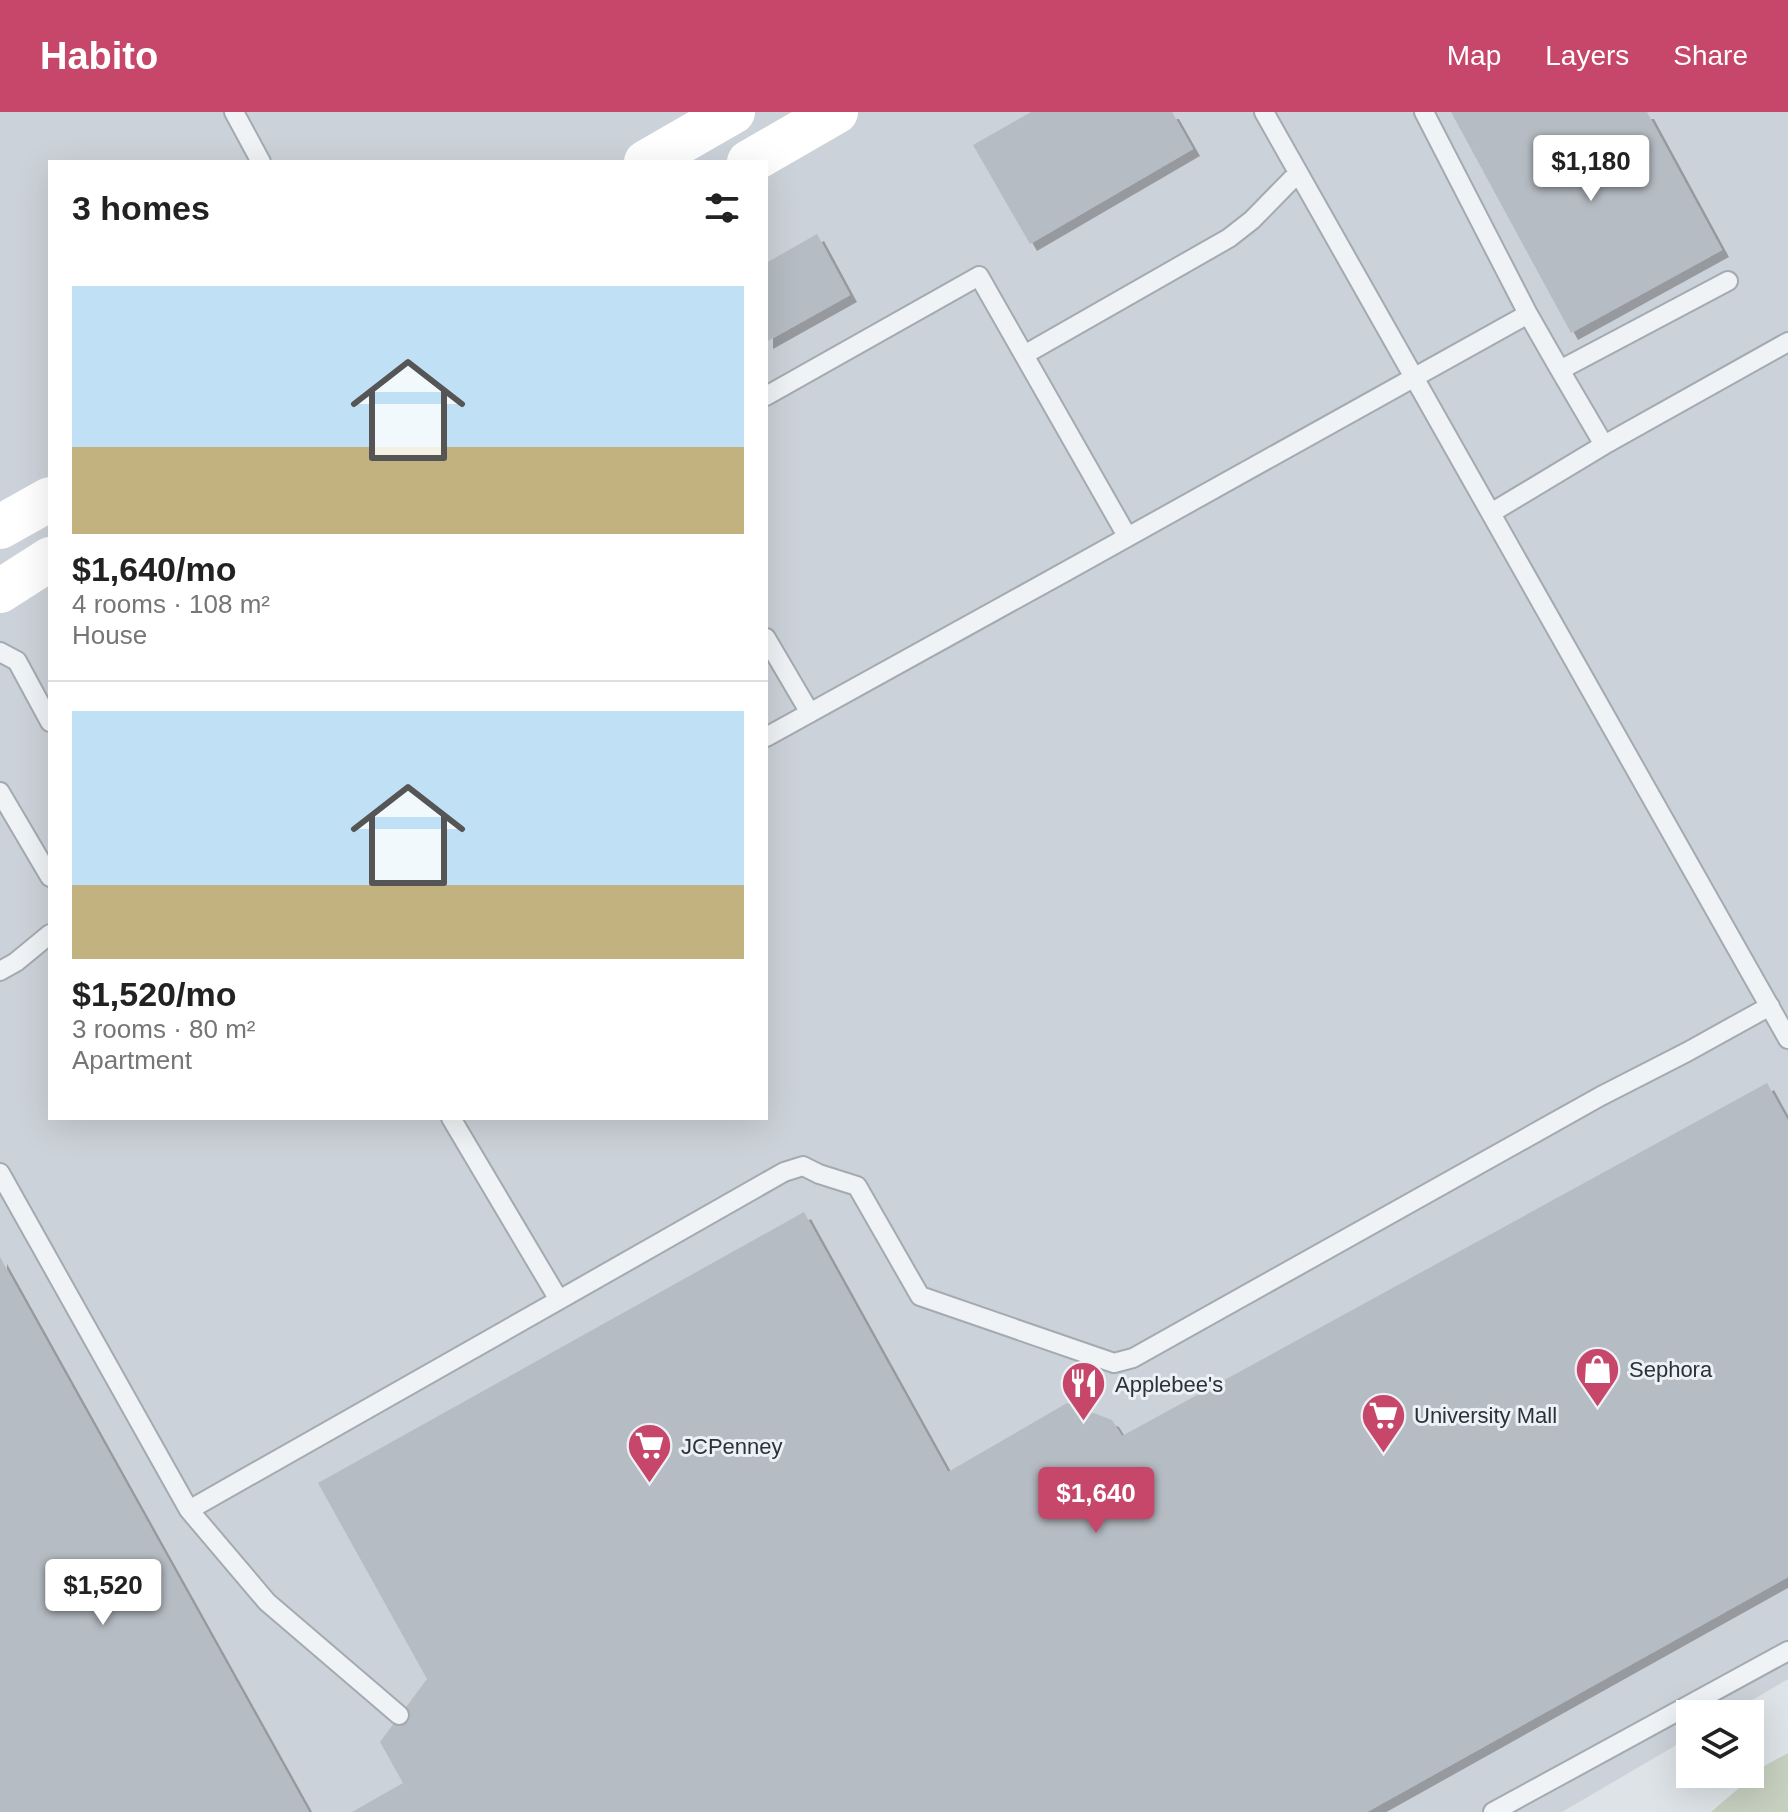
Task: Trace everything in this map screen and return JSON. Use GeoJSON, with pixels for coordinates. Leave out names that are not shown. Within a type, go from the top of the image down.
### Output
{"type":"FeatureCollection","features":[{"type":"Feature","properties":{"kind":"main road"},"geometry":{"type":"LineString","coordinates":[[649,160],[733,112]]}},
{"type":"Feature","properties":{"kind":"main road"},"geometry":{"type":"LineString","coordinates":[[752,160],[836,112]]}},
{"type":"Feature","properties":{"kind":"main road"},"geometry":{"type":"LineString","coordinates":[[0,527],[48,500]]}},
{"type":"Feature","properties":{"kind":"main road"},"geometry":{"type":"LineString","coordinates":[[0,591],[48,560]]}},
{"type":"Feature","properties":{"kind":"lane"},"geometry":{"type":"LineString","coordinates":[[234,112],[260,160]]}},
{"type":"Feature","properties":{"kind":"lane"},"geometry":{"type":"LineString","coordinates":[[1264,112],[1788,1039]]}},
{"type":"Feature","properties":{"kind":"lane"},"geometry":{"type":"LineString","coordinates":[[1424,112],[1528,314],[1604,445]]}},
{"type":"Feature","properties":{"kind":"lane"},"geometry":{"type":"LineString","coordinates":[[1024,355],[1229,238],[1252,220],[1298,173]]}},
{"type":"Feature","properties":{"kind":"lane"},"geometry":{"type":"LineString","coordinates":[[768,395],[979,276],[1127,536]]}},
{"type":"Feature","properties":{"kind":"lane"},"geometry":{"type":"LineString","coordinates":[[1560,370],[1728,281]]}},
{"type":"Feature","properties":{"kind":"lane"},"geometry":{"type":"LineString","coordinates":[[768,736],[1528,314]]}},
{"type":"Feature","properties":{"kind":"lane"},"geometry":{"type":"LineString","coordinates":[[1491,513],[1604,445],[1788,342]]}},
{"type":"Feature","properties":{"kind":"lane"},"geometry":{"type":"LineString","coordinates":[[768,641],[810,713]]}},
{"type":"Feature","properties":{"kind":"lane"},"geometry":{"type":"LineString","coordinates":[[0,652],[17,661],[48,718]]}},
{"type":"Feature","properties":{"kind":"lane"},"geometry":{"type":"LineString","coordinates":[[0,792],[48,874]]}},
{"type":"Feature","properties":{"kind":"lane"},"geometry":{"type":"LineString","coordinates":[[0,971],[48,936]]}},
{"type":"Feature","properties":{"kind":"lane"},"geometry":{"type":"LineString","coordinates":[[189,1510],[784,1172],[803,1166],[857,1186],[920,1296],[1114,1363],[1133,1358],[1601,1096],[1770,1006]]}},
{"type":"Feature","properties":{"kind":"lane"},"geometry":{"type":"LineString","coordinates":[[452,1120],[559,1300]]}},
{"type":"Feature","properties":{"kind":"lane"},"geometry":{"type":"LineString","coordinates":[[0,1173],[189,1510],[267,1602],[399,1715]]}},
{"type":"Feature","properties":{"kind":"lane"},"geometry":{"type":"LineString","coordinates":[[1493,1812],[1788,1651]]}},
{"type":"Feature","properties":{"kind":"shaded area"},"geometry":{"type":"Polygon","coordinates":[[[0,112],[1788,112],[1788,1679],[1753,1700],[1676,1700],[1676,1745],[1562,1812],[0,1812],[0,112]]]}},
{"type":"Feature","properties":{"kind":"green space"},"geometry":{"type":"Polygon","coordinates":[[[1788,1753],[1788,1812],[1711,1812],[1739,1788],[1764,1788],[1766,1765],[1788,1753]]]}},
{"type":"Feature","properties":{"kind":"building"},"geometry":{"type":"Polygon","coordinates":[[[1031,112],[1172,112],[1193,149],[1030,244],[973,145],[1031,112]]]}},
{"type":"Feature","properties":{"kind":"building"},"geometry":{"type":"Polygon","coordinates":[[[1451,112],[1647,112],[1722,250],[1571,333],[1451,112]]]}},
{"type":"Feature","properties":{"kind":"building"},"geometry":{"type":"Polygon","coordinates":[[[817,234],[850,295],[768,341],[768,262],[817,234]]]}},
{"type":"Feature","properties":{"kind":"building","name":"University Mall"},"geometry":{"type":"Polygon","coordinates":[[[1767,1083],[1788,1121],[1788,1577],[1367,1812],[352,1812],[403,1783],[380,1742],[427,1679],[318,1483],[804,1212],[948,1472],[1067,1403],[1112,1420],[1122,1436],[1767,1083]]]}},
{"type":"Feature","properties":{"kind":"building"},"geometry":{"type":"Polygon","coordinates":[[[0,1257],[142,1512],[309,1812],[0,1812],[0,1257]]]}},
{"type":"Feature","properties":{"kind":"place","name":"Sephora"},"geometry":{"type":"Point","coordinates":[1598,1408]}},
{"type":"Feature","properties":{"kind":"place","name":"Applebee's"},"geometry":{"type":"Point","coordinates":[1084,1423]}},
{"type":"Feature","properties":{"kind":"place","name":"University Mall"},"geometry":{"type":"Point","coordinates":[1383,1454]}},
{"type":"Feature","properties":{"kind":"place","name":"JCPenney"},"geometry":{"type":"Point","coordinates":[650,1485]}}]}
